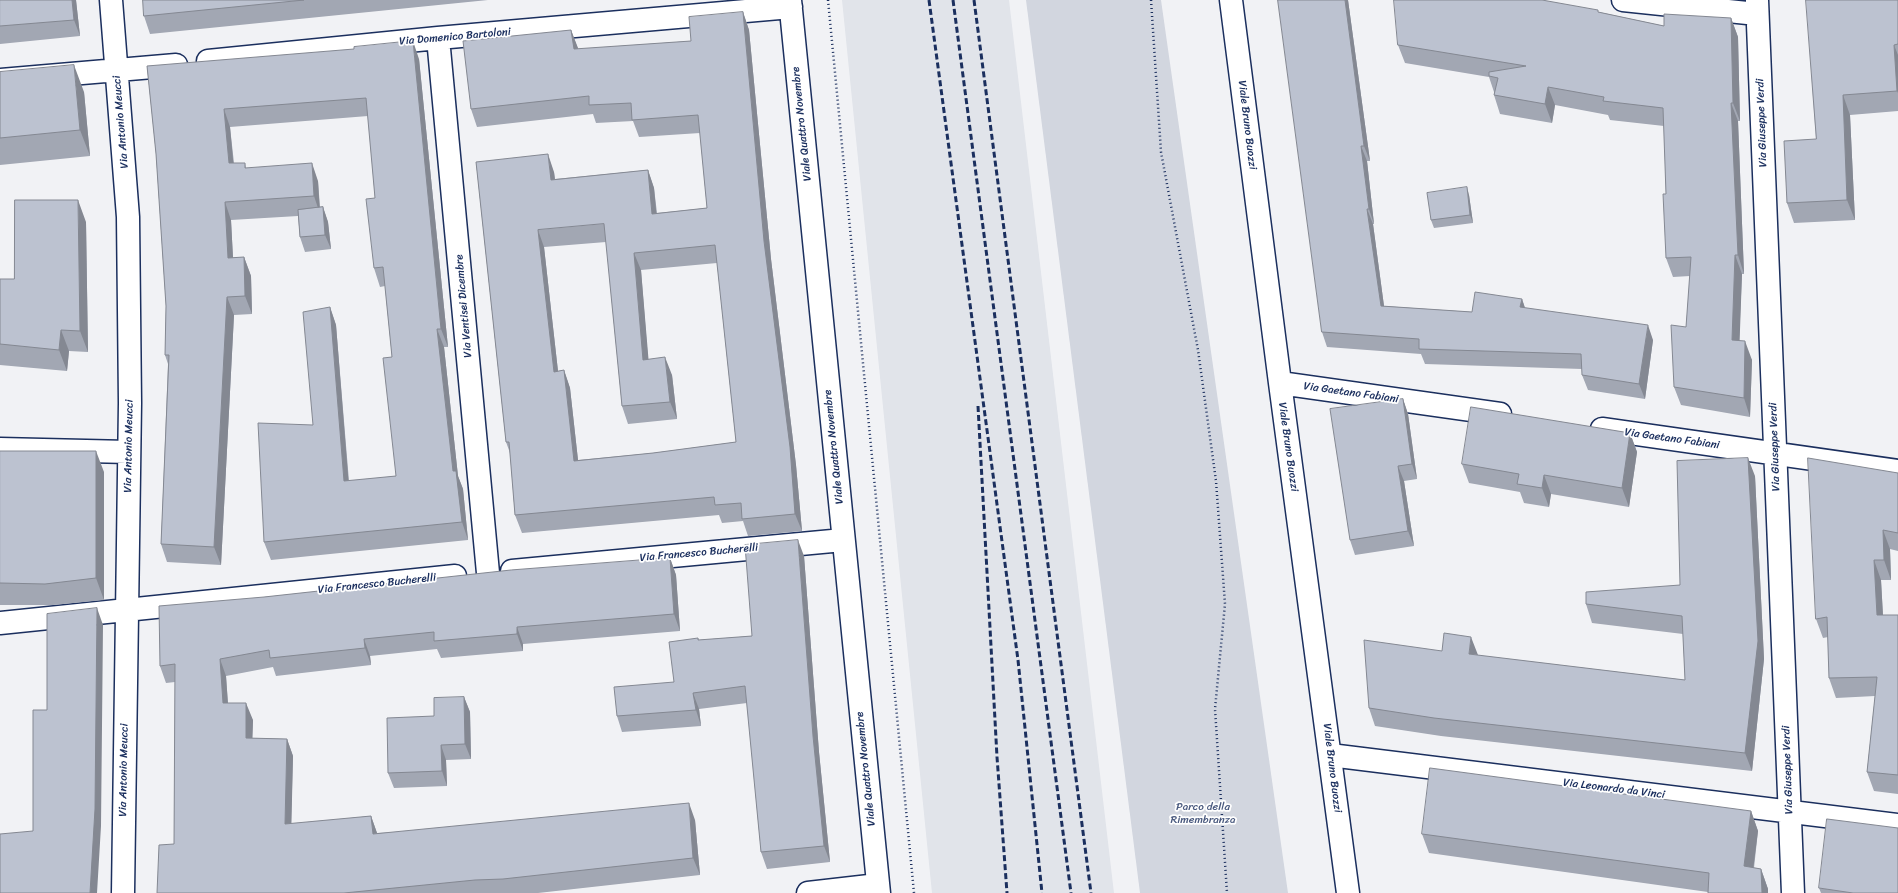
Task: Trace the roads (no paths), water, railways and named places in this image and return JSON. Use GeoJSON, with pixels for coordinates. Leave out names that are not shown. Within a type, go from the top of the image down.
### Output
{"type":"FeatureCollection","features":[{"type":"Feature","properties":{"kind":"street","name":"Via Antonio Meucci"},"geometry":{"type":"LineString","coordinates":[[111,0],[128,217],[129,452],[123,893]]}},
{"type":"Feature","properties":{"kind":"street","name":"Viale Bruno Buozzi"},"geometry":{"type":"LineString","coordinates":[[1231,0],[1348,893]]}},
{"type":"Feature","properties":{"kind":"street"},"geometry":{"type":"LineString","coordinates":[[1623,0],[1757,7]]}},
{"type":"Feature","properties":{"kind":"street","name":"Via Domenico Bartoloni"},"geometry":{"type":"LineString","coordinates":[[0,80],[790,4]]}},
{"type":"Feature","properties":{"kind":"street","name":"Viale Quattro Novembre"},"geometry":{"type":"LineString","coordinates":[[790,4],[878,889]]}},
{"type":"Feature","properties":{"kind":"street","name":"Via Giuseppe Verdi"},"geometry":{"type":"LineString","coordinates":[[1757,7],[1793,893]]}},
{"type":"Feature","properties":{"kind":"street","name":"Via Ventisei Dicembre"},"geometry":{"type":"LineString","coordinates":[[438,38],[488,573]]}},
{"type":"Feature","properties":{"kind":"street","name":"Via Gaetano Fabiani"},"geometry":{"type":"LineString","coordinates":[[1280,383],[1519,417]]}},
{"type":"Feature","properties":{"kind":"street","name":"Via Gaetano Fabiani"},"geometry":{"type":"LineString","coordinates":[[1582,426],[1898,471]]}},
{"type":"Feature","properties":{"kind":"street"},"geometry":{"type":"LineString","coordinates":[[0,449],[129,452]]}},
{"type":"Feature","properties":{"kind":"street","name":"Via Francesco Bucherelli"},"geometry":{"type":"LineString","coordinates":[[0,623],[488,573],[843,540]]}},
{"type":"Feature","properties":{"kind":"street","name":"Via Leonardo da Vinci"},"geometry":{"type":"LineString","coordinates":[[1330,755],[1898,825]]}},
{"type":"Feature","properties":{"kind":"street"},"geometry":{"type":"LineString","coordinates":[[808,893],[878,889]]}},
{"type":"Feature","properties":{"kind":"railway"},"geometry":{"type":"LineString","coordinates":[[929,0],[1018,660],[1042,893]]}},
{"type":"Feature","properties":{"kind":"railway"},"geometry":{"type":"LineString","coordinates":[[953,0],[1071,893]]}},
{"type":"Feature","properties":{"kind":"railway"},"geometry":{"type":"LineString","coordinates":[[974,0],[1091,893]]}},
{"type":"Feature","properties":{"kind":"railway"},"geometry":{"type":"LineString","coordinates":[[978,406],[997,757],[1007,893]]}},
{"type":"Feature","properties":{"kind":"park label","name":"Parco della Rimembranza"},"geometry":{"type":"Point","coordinates":[1203,813]}}]}
